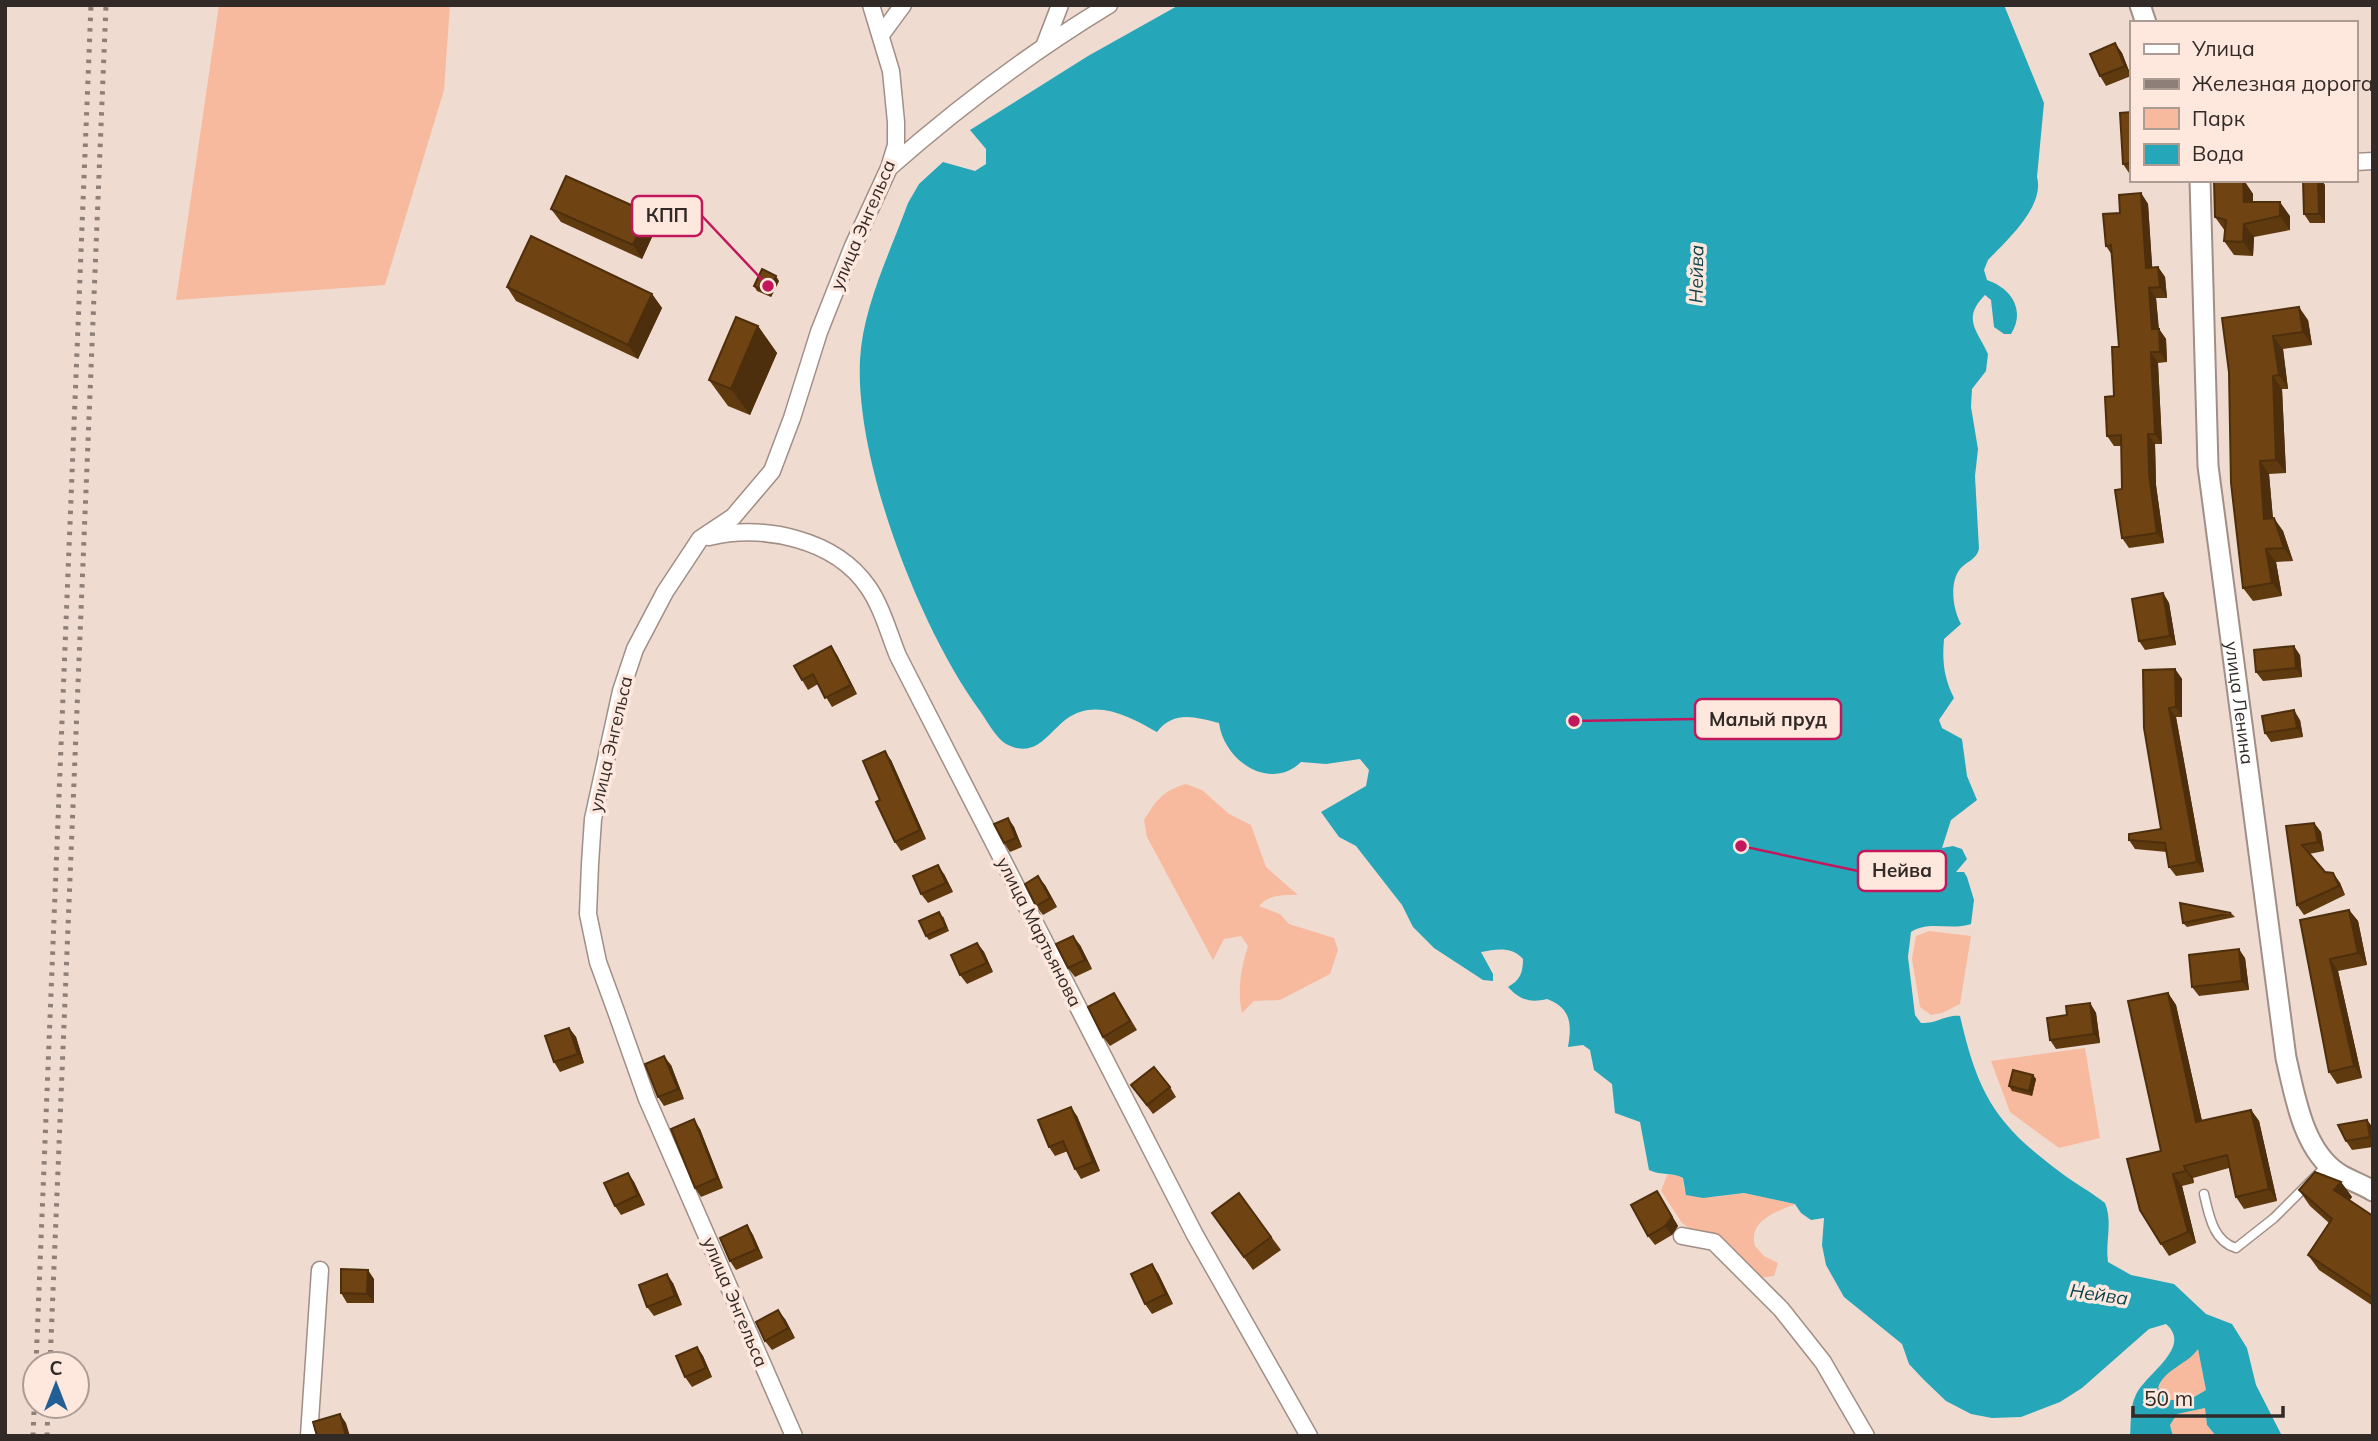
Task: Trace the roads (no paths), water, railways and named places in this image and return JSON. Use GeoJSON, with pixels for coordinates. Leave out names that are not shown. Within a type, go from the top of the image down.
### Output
{"type":"FeatureCollection","features":[{"type":"Feature","properties":{"kind":"street","name":"улица Энгельса"},"geometry":{"type":"LineString","coordinates":[[794,1436],[647,1099],[598,962],[588,914],[593,819],[621,691],[635,649],[665,592],[700,540],[733,517],[772,471],[819,332],[853,246],[889,168],[895,145],[896,122],[891,71],[871,5]]}},
{"type":"Feature","properties":{"kind":"street"},"geometry":{"type":"LineString","coordinates":[[881,36],[903,5]]}},
{"type":"Feature","properties":{"kind":"street"},"geometry":{"type":"LineString","coordinates":[[1045,44],[1059,5]]}},
{"type":"Feature","properties":{"kind":"street"},"geometry":{"type":"LineString","coordinates":[[889,168],[963,105],[1045,44],[1109,5]]}},
{"type":"Feature","properties":{"kind":"street","name":"улица Ленина"},"geometry":{"type":"LineString","coordinates":[[2200,182],[2208,466],[2286,1058],[2308,1133],[2328,1164],[2338,1174],[2373,1191]]}},
{"type":"Feature","properties":{"kind":"street","name":"улица Мартьянова"},"geometry":{"type":"LineString","coordinates":[[700,540],[730,532],[768,534],[797,540],[824,548],[847,563],[869,589],[898,656],[1195,1235],[1309,1436]]}},
{"type":"Feature","properties":{"kind":"street"},"geometry":{"type":"LineString","coordinates":[[1682,1236],[1714,1242],[1781,1309],[1822,1362],[1866,1436]]}},
{"type":"Feature","properties":{"kind":"street"},"geometry":{"type":"LineString","coordinates":[[309,1436],[320,1270]]}},
{"type":"Feature","properties":{"kind":"lane"},"geometry":{"type":"LineString","coordinates":[[2204,1194],[2211,1220],[2221,1240],[2236,1248],[2274,1218],[2328,1164]]}},
{"type":"Feature","properties":{"kind":"water"},"geometry":{"type":"Polygon","coordinates":[[[1179,5],[2004,5],[2044,103],[2038,188],[2023,222],[1988,260],[1984,270],[1987,280],[2003,288],[2014,301],[2017,317],[2011,334],[2004,334],[1994,327],[1991,300],[1985,295],[1974,311],[1976,332],[1988,354],[1986,371],[1972,389],[1971,407],[1978,449],[1975,476],[1979,549],[1974,558],[1960,569],[1954,582],[1954,604],[1961,624],[1944,639],[1943,655],[1944,670],[1954,698],[1939,720],[1942,728],[1962,739],[1967,776],[1977,800],[1951,820],[1942,848],[1953,846],[1962,849],[1967,859],[1956,872],[1964,872],[1974,900],[1971,924],[1955,927],[1932,926],[1911,932],[1908,957],[1915,1015],[1921,1023],[1960,1016],[1982,1087],[2005,1122],[2038,1155],[2105,1203],[2108,1218],[2108,1262],[2131,1275],[2174,1284],[2206,1314],[2232,1324],[2247,1348],[2256,1385],[2282,1436],[2216,1436],[2207,1425],[2205,1408],[2177,1414],[2170,1425],[2173,1436],[2130,1436],[2131,1411],[2135,1397],[2171,1352],[2173,1333],[2166,1324],[2149,1329],[2082,1388],[2060,1402],[2021,1417],[1992,1418],[1971,1414],[1946,1401],[1909,1364],[1902,1344],[1844,1297],[1826,1265],[1822,1245],[1824,1218],[1811,1220],[1801,1213],[1795,1204],[1744,1193],[1703,1198],[1686,1195],[1683,1178],[1649,1170],[1640,1122],[1615,1113],[1612,1084],[1594,1070],[1590,1050],[1583,1045],[1568,1047],[1570,1031],[1565,1012],[1547,999],[1526,999],[1508,987],[1520,976],[1523,959],[1509,950],[1481,952],[1493,974],[1493,981],[1483,980],[1434,948],[1413,927],[1402,905],[1356,846],[1339,837],[1321,812],[1366,786],[1369,770],[1360,759],[1326,764],[1301,762],[1276,774],[1263,773],[1239,760],[1223,737],[1219,723],[1193,717],[1178,718],[1170,720],[1157,732],[1118,714],[1098,710],[1077,713],[1037,745],[1028,748],[1006,744],[999,738],[957,677],[935,636],[896,543],[868,446],[861,401],[862,340],[878,280],[908,203],[919,184],[943,162],[975,171],[986,164],[986,149],[970,130],[1088,56],[1179,5]],[[2198,1349],[2165,1376],[2158,1388],[2170,1400],[2189,1400],[2206,1390],[2198,1349]]]}},
{"type":"Feature","properties":{"kind":"railway"},"geometry":{"type":"LineString","coordinates":[[37,1350],[91,5]]}},
{"type":"Feature","properties":{"kind":"railway"},"geometry":{"type":"LineString","coordinates":[[51,1350],[106,5]]}},
{"type":"Feature","properties":{"kind":"railway"},"geometry":{"type":"LineString","coordinates":[[33,1436],[34,1420]]}},
{"type":"Feature","properties":{"kind":"railway"},"geometry":{"type":"LineString","coordinates":[[47,1436],[48,1420]]}},
{"type":"Feature","properties":{"kind":"place","name":"КПП"},"geometry":{"type":"Point","coordinates":[768,286]}},
{"type":"Feature","properties":{"kind":"place","name":"Малый пруд"},"geometry":{"type":"Point","coordinates":[1574,721]}},
{"type":"Feature","properties":{"kind":"place","name":"Нейва"},"geometry":{"type":"Point","coordinates":[1741,846]}}]}
